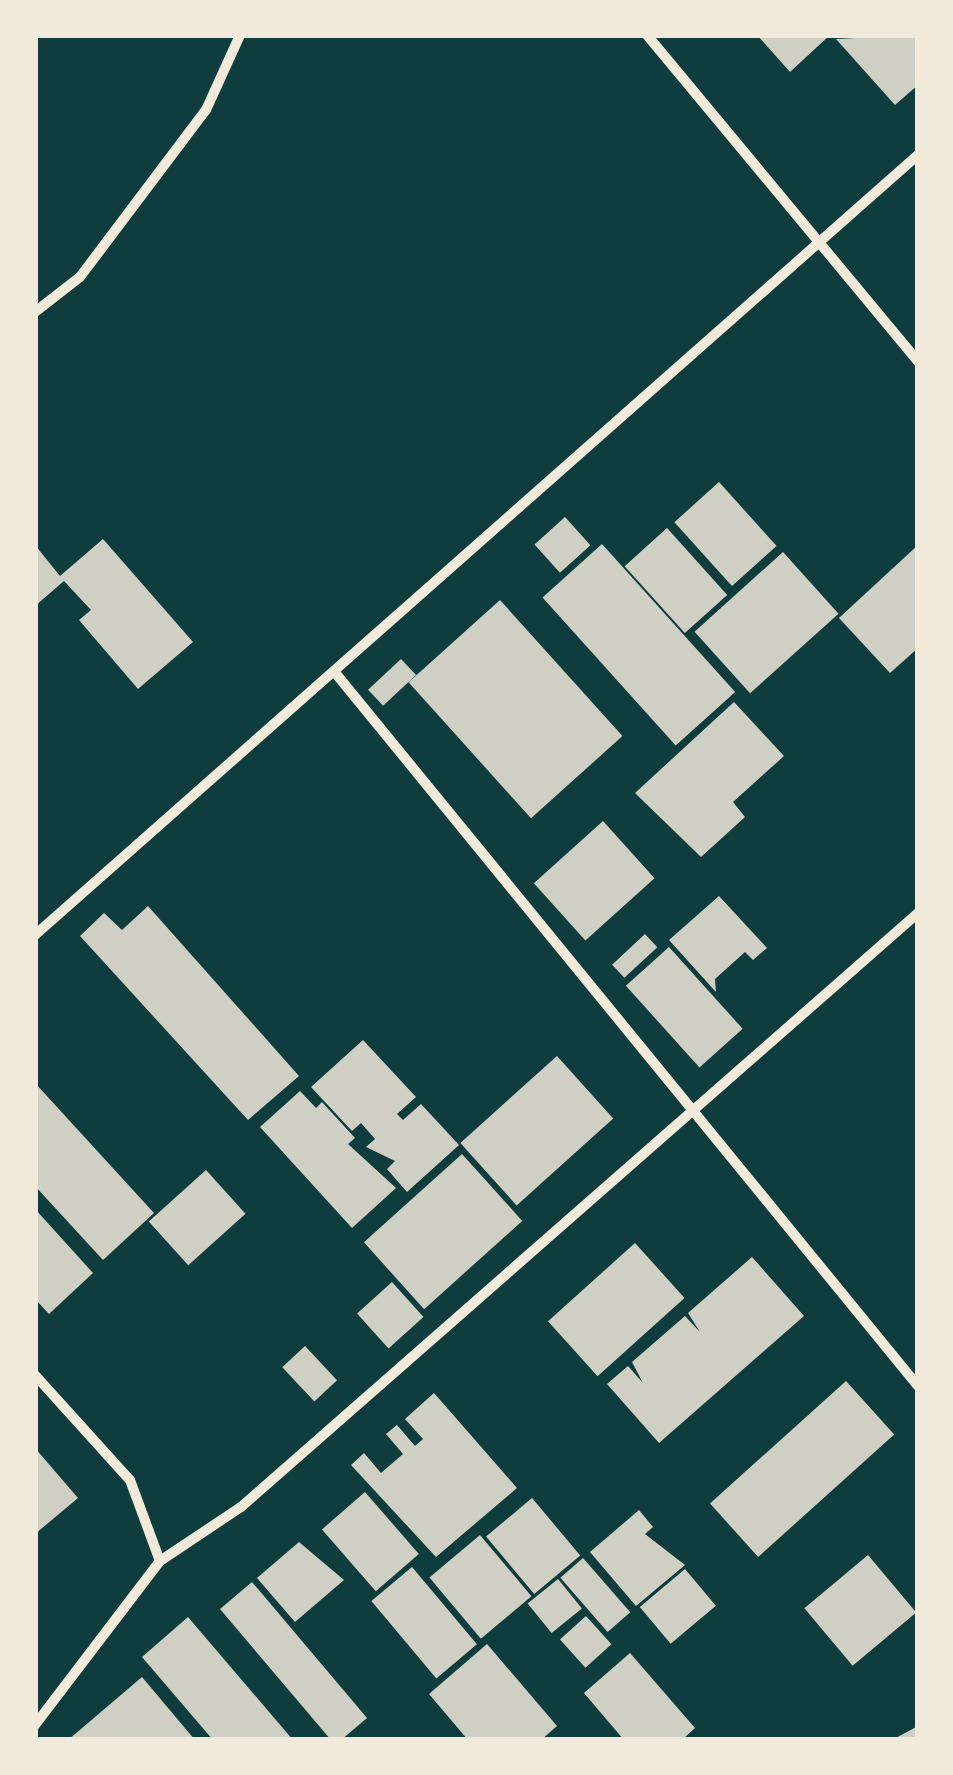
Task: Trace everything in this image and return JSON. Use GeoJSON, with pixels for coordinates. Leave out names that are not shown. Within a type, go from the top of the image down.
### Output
{"type":"FeatureCollection","features":[{"type":"Feature","properties":{"kind":"street"},"geometry":{"type":"LineString","coordinates":[[35,312],[80,277],[206,110],[240,35]]}},
{"type":"Feature","properties":{"kind":"street"},"geometry":{"type":"LineString","coordinates":[[647,35],[918,361]]}},
{"type":"Feature","properties":{"kind":"street"},"geometry":{"type":"LineString","coordinates":[[35,934],[337,675],[918,155]]}},
{"type":"Feature","properties":{"kind":"street"},"geometry":{"type":"LineString","coordinates":[[337,675],[918,1386]]}},
{"type":"Feature","properties":{"kind":"street"},"geometry":{"type":"LineString","coordinates":[[35,1725],[160,1561],[241,1507],[918,913]]}},
{"type":"Feature","properties":{"kind":"street"},"geometry":{"type":"LineString","coordinates":[[35,1375],[130,1480],[160,1561]]}},
{"type":"Feature","properties":{"kind":"building"},"geometry":{"type":"Polygon","coordinates":[[[757,35],[830,35],[790,72],[757,35]]]}},
{"type":"Feature","properties":{"kind":"building"},"geometry":{"type":"Polygon","coordinates":[[[918,35],[918,85],[895,105],[836,39],[918,35]]]}},
{"type":"Feature","properties":{"kind":"building"},"geometry":{"type":"Polygon","coordinates":[[[719,482],[777,546],[732,586],[674,522],[719,482]]]}},
{"type":"Feature","properties":{"kind":"building"},"geometry":{"type":"Polygon","coordinates":[[[565,517],[590,545],[560,573],[535,544],[565,517]]]}},
{"type":"Feature","properties":{"kind":"building"},"geometry":{"type":"Polygon","coordinates":[[[667,528],[727,595],[685,633],[625,566],[667,528]]]}},
{"type":"Feature","properties":{"kind":"building"},"geometry":{"type":"Polygon","coordinates":[[[103,539],[193,642],[138,689],[79,620],[91,610],[64,581],[35,606],[35,545],[60,576],[103,539]]]}},
{"type":"Feature","properties":{"kind":"building"},"geometry":{"type":"Polygon","coordinates":[[[602,544],[735,692],[676,745],[543,598],[602,544]]]}},
{"type":"Feature","properties":{"kind":"building"},"geometry":{"type":"Polygon","coordinates":[[[918,545],[918,648],[890,673],[839,618],[918,545]]]}},
{"type":"Feature","properties":{"kind":"building"},"geometry":{"type":"Polygon","coordinates":[[[783,552],[839,614],[750,693],[695,632],[783,552]]]}},
{"type":"Feature","properties":{"kind":"building"},"geometry":{"type":"Polygon","coordinates":[[[500,600],[622,736],[531,818],[409,682],[500,600]]]}},
{"type":"Feature","properties":{"kind":"building"},"geometry":{"type":"Polygon","coordinates":[[[401,659],[416,675],[383,706],[368,690],[401,659]]]}},
{"type":"Feature","properties":{"kind":"building"},"geometry":{"type":"Polygon","coordinates":[[[734,702],[784,756],[733,802],[745,817],[701,857],[635,793],[734,702]]]}},
{"type":"Feature","properties":{"kind":"building"},"geometry":{"type":"Polygon","coordinates":[[[603,821],[655,878],[585,940],[534,883],[603,821]]]}},
{"type":"Feature","properties":{"kind":"building"},"geometry":{"type":"Polygon","coordinates":[[[719,896],[767,948],[753,960],[745,952],[715,979],[716,992],[669,940],[719,896]]]}},
{"type":"Feature","properties":{"kind":"building"},"geometry":{"type":"Polygon","coordinates":[[[148,906],[299,1076],[248,1120],[80,936],[104,913],[122,930],[148,906]]]}},
{"type":"Feature","properties":{"kind":"building"},"geometry":{"type":"Polygon","coordinates":[[[645,934],[657,947],[624,978],[612,965],[645,934]]]}},
{"type":"Feature","properties":{"kind":"building"},"geometry":{"type":"Polygon","coordinates":[[[669,947],[743,1029],[700,1068],[626,986],[669,947]]]}},
{"type":"Feature","properties":{"kind":"building"},"geometry":{"type":"Polygon","coordinates":[[[363,1040],[416,1097],[397,1114],[403,1120],[421,1104],[459,1145],[407,1192],[387,1169],[395,1161],[366,1147],[375,1139],[361,1123],[352,1131],[311,1087],[363,1040]]]}},
{"type":"Feature","properties":{"kind":"building"},"geometry":{"type":"Polygon","coordinates":[[[557,1056],[613,1118],[517,1205],[460,1143],[557,1056]]]}},
{"type":"Feature","properties":{"kind":"building"},"geometry":{"type":"Polygon","coordinates":[[[35,1083],[154,1213],[103,1260],[35,1186],[35,1083]]]}},
{"type":"Feature","properties":{"kind":"building"},"geometry":{"type":"Polygon","coordinates":[[[300,1091],[316,1108],[322,1102],[355,1138],[348,1144],[396,1188],[352,1228],[260,1127],[300,1091]]]}},
{"type":"Feature","properties":{"kind":"building"},"geometry":{"type":"Polygon","coordinates":[[[462,1154],[522,1221],[424,1309],[364,1242],[462,1154]]]}},
{"type":"Feature","properties":{"kind":"building"},"geometry":{"type":"Polygon","coordinates":[[[206,1170],[245,1214],[188,1265],[149,1222],[206,1170]]]}},
{"type":"Feature","properties":{"kind":"building"},"geometry":{"type":"Polygon","coordinates":[[[35,1209],[93,1273],[49,1314],[35,1299],[35,1209]]]}},
{"type":"Feature","properties":{"kind":"building"},"geometry":{"type":"Polygon","coordinates":[[[635,1243],[685,1298],[598,1376],[548,1321],[635,1243]]]}},
{"type":"Feature","properties":{"kind":"building"},"geometry":{"type":"Polygon","coordinates":[[[752,1257],[804,1316],[659,1443],[607,1384],[628,1366],[643,1383],[632,1362],[685,1316],[700,1332],[688,1313],[752,1257]]]}},
{"type":"Feature","properties":{"kind":"building"},"geometry":{"type":"Polygon","coordinates":[[[392,1282],[423,1317],[389,1348],[357,1313],[392,1282]]]}},
{"type":"Feature","properties":{"kind":"building"},"geometry":{"type":"Polygon","coordinates":[[[305,1346],[337,1380],[314,1402],[282,1367],[305,1346]]]}},
{"type":"Feature","properties":{"kind":"building"},"geometry":{"type":"Polygon","coordinates":[[[846,1381],[894,1435],[758,1557],[710,1503],[846,1381]]]}},
{"type":"Feature","properties":{"kind":"building"},"geometry":{"type":"Polygon","coordinates":[[[434,1393],[517,1488],[436,1557],[351,1465],[364,1453],[381,1473],[403,1454],[386,1434],[397,1425],[415,1446],[423,1439],[405,1419],[434,1393]]]}},
{"type":"Feature","properties":{"kind":"building"},"geometry":{"type":"Polygon","coordinates":[[[35,1448],[78,1498],[35,1534],[35,1448]]]}},
{"type":"Feature","properties":{"kind":"building"},"geometry":{"type":"Polygon","coordinates":[[[365,1492],[419,1554],[376,1591],[322,1529],[365,1492]]]}},
{"type":"Feature","properties":{"kind":"building"},"geometry":{"type":"Polygon","coordinates":[[[532,1498],[580,1555],[534,1594],[486,1537],[532,1498]]]}},
{"type":"Feature","properties":{"kind":"building"},"geometry":{"type":"Polygon","coordinates":[[[639,1510],[653,1527],[645,1534],[685,1565],[636,1606],[590,1552],[639,1510]]]}},
{"type":"Feature","properties":{"kind":"building"},"geometry":{"type":"Polygon","coordinates":[[[480,1535],[531,1596],[481,1639],[429,1577],[480,1535]]]}},
{"type":"Feature","properties":{"kind":"building"},"geometry":{"type":"Polygon","coordinates":[[[299,1542],[344,1580],[295,1622],[257,1578],[299,1542]]]}},
{"type":"Feature","properties":{"kind":"building"},"geometry":{"type":"Polygon","coordinates":[[[868,1555],[916,1612],[853,1666],[804,1608],[868,1555]]]}},
{"type":"Feature","properties":{"kind":"building"},"geometry":{"type":"Polygon","coordinates":[[[583,1558],[630,1612],[608,1632],[560,1578],[583,1558]]]}},
{"type":"Feature","properties":{"kind":"building"},"geometry":{"type":"Polygon","coordinates":[[[412,1567],[477,1644],[436,1678],[371,1601],[412,1567]]]}},
{"type":"Feature","properties":{"kind":"building"},"geometry":{"type":"Polygon","coordinates":[[[685,1569],[716,1606],[671,1644],[640,1607],[685,1569]]]}},
{"type":"Feature","properties":{"kind":"building"},"geometry":{"type":"Polygon","coordinates":[[[558,1579],[582,1609],[552,1633],[528,1604],[558,1579]]]}},
{"type":"Feature","properties":{"kind":"building"},"geometry":{"type":"Polygon","coordinates":[[[252,1582],[367,1718],[341,1740],[331,1740],[220,1609],[252,1582]]]}},
{"type":"Feature","properties":{"kind":"building"},"geometry":{"type":"Polygon","coordinates":[[[586,1616],[611,1644],[585,1668],[560,1639],[586,1616]]]}},
{"type":"Feature","properties":{"kind":"building"},"geometry":{"type":"Polygon","coordinates":[[[188,1617],[293,1740],[213,1740],[142,1657],[188,1617]]]}},
{"type":"Feature","properties":{"kind":"building"},"geometry":{"type":"Polygon","coordinates":[[[487,1644],[557,1726],[541,1740],[468,1740],[429,1694],[487,1644]]]}},
{"type":"Feature","properties":{"kind":"building"},"geometry":{"type":"Polygon","coordinates":[[[630,1653],[695,1728],[682,1740],[624,1740],[584,1693],[630,1653]]]}},
{"type":"Feature","properties":{"kind":"building"},"geometry":{"type":"Polygon","coordinates":[[[142,1677],[195,1740],[68,1740],[142,1677]]]}},
{"type":"Feature","properties":{"kind":"building"},"geometry":{"type":"Polygon","coordinates":[[[918,1726],[918,1740],[892,1740],[918,1726]]]}}]}
